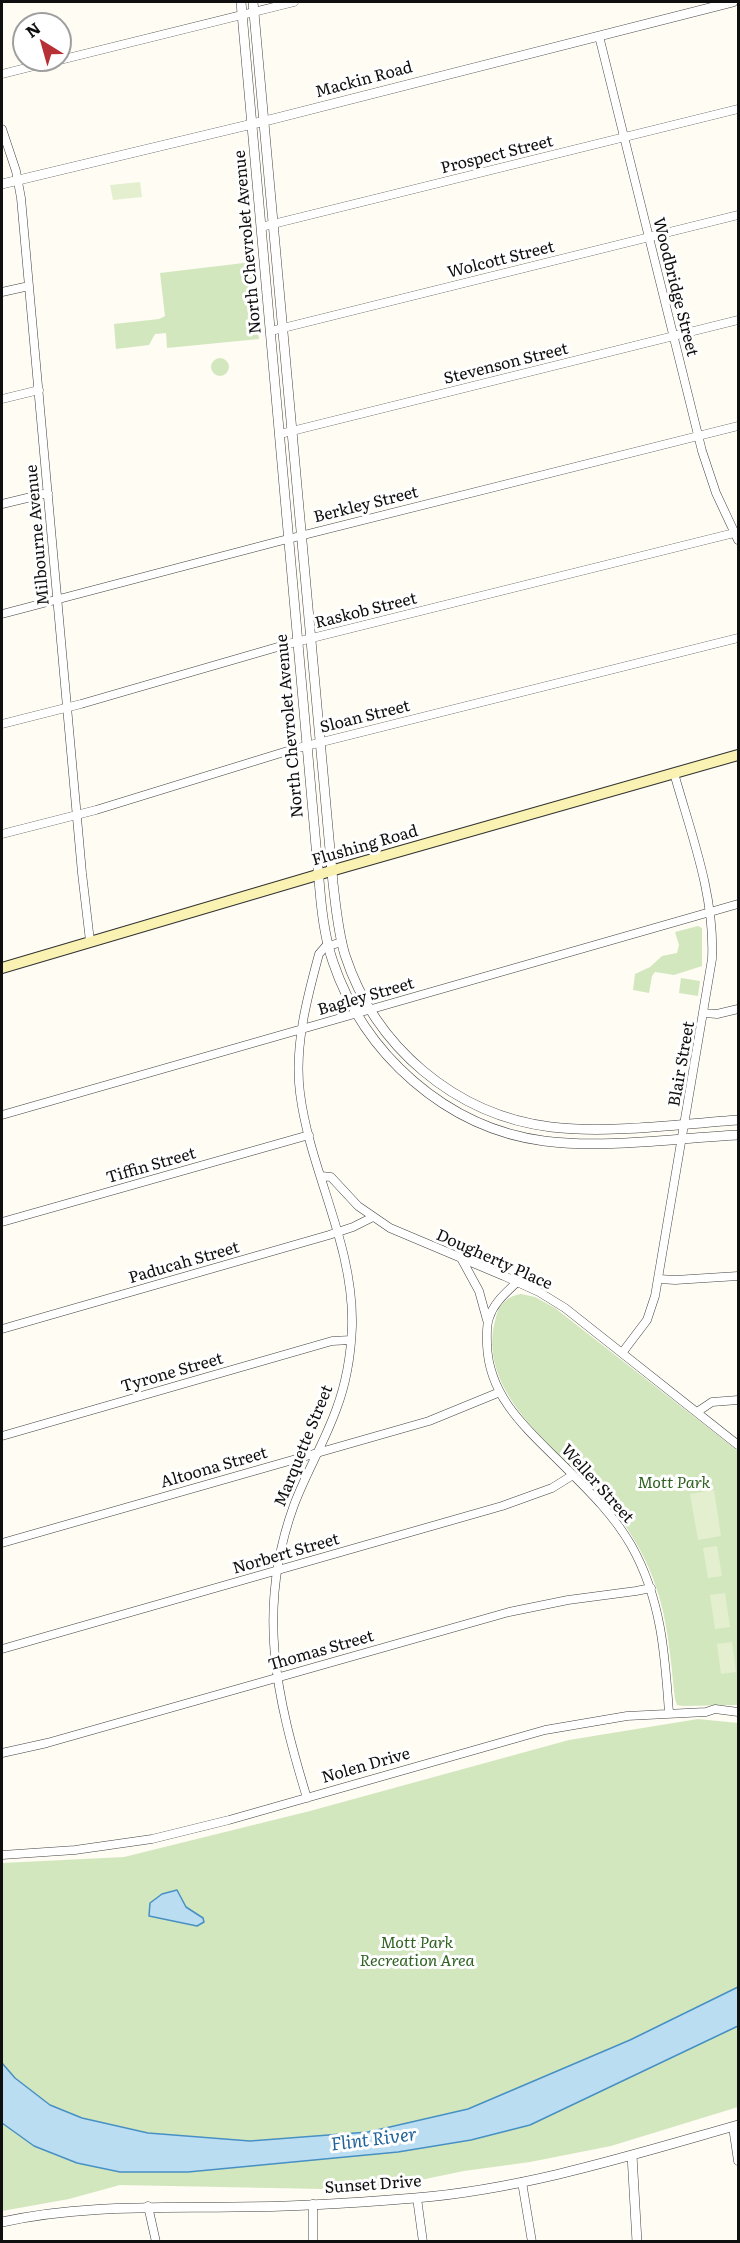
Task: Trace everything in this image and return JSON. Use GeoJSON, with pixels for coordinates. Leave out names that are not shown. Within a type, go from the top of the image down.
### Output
{"type":"FeatureCollection","features":[{"type":"Feature","properties":{"kind":"main road","name":"Flushing Road"},"geometry":{"type":"LineString","coordinates":[[2,968],[738,755]]}},
{"type":"Feature","properties":{"kind":"street","name":"North Chevrolet Avenue"},"geometry":{"type":"LineString","coordinates":[[241,2],[318,875],[328,946],[339,978],[356,1014],[385,1054],[420,1088],[463,1115],[505,1132],[541,1140],[571,1143],[738,1135]]}},
{"type":"Feature","properties":{"kind":"street"},"geometry":{"type":"LineString","coordinates":[[72,57],[241,15],[253,7],[294,2]]}},
{"type":"Feature","properties":{"kind":"street","name":"Mackin Road"},"geometry":{"type":"LineString","coordinates":[[2,184],[264,121],[733,2]]}},
{"type":"Feature","properties":{"kind":"street","name":"North Chevrolet Avenue"},"geometry":{"type":"LineString","coordinates":[[253,7],[332,871],[342,942],[352,974],[370,1010],[396,1046],[429,1076],[465,1100],[509,1118],[551,1127],[583,1129],[738,1120]]}},
{"type":"Feature","properties":{"kind":"street","name":"Woodbridge Street"},"geometry":{"type":"LineString","coordinates":[[599,36],[699,436],[716,493],[737,535]]}},
{"type":"Feature","properties":{"kind":"street","name":"Prospect Street"},"geometry":{"type":"LineString","coordinates":[[261,227],[738,109]]}},
{"type":"Feature","properties":{"kind":"street","name":"Milbourne Avenue"},"geometry":{"type":"LineString","coordinates":[[2,129],[18,180],[86,922],[90,941]]}},
{"type":"Feature","properties":{"kind":"street","name":"Wolcott Street"},"geometry":{"type":"LineString","coordinates":[[271,331],[738,215]]}},
{"type":"Feature","properties":{"kind":"street"},"geometry":{"type":"LineString","coordinates":[[2,292],[29,286]]}},
{"type":"Feature","properties":{"kind":"street","name":"Stevenson Street"},"geometry":{"type":"LineString","coordinates":[[280,434],[738,320]]}},
{"type":"Feature","properties":{"kind":"street"},"geometry":{"type":"LineString","coordinates":[[2,399],[39,390]]}},
{"type":"Feature","properties":{"kind":"street","name":"Berkley Street"},"geometry":{"type":"LineString","coordinates":[[2,614],[289,538],[738,426]]}},
{"type":"Feature","properties":{"kind":"street"},"geometry":{"type":"LineString","coordinates":[[2,504],[48,493]]}},
{"type":"Feature","properties":{"kind":"street","name":"Raskob Street"},"geometry":{"type":"LineString","coordinates":[[2,724],[67,708],[298,642],[737,535]]}},
{"type":"Feature","properties":{"kind":"street","name":"Sloan Street"},"geometry":{"type":"LineString","coordinates":[[2,834],[77,815],[307,745],[738,638]]}},
{"type":"Feature","properties":{"kind":"street","name":"Blair Street"},"geometry":{"type":"LineString","coordinates":[[622,1353],[650,1313],[659,1279],[712,959],[711,912],[674,773]]}},
{"type":"Feature","properties":{"kind":"street","name":"Bagley Street"},"geometry":{"type":"LineString","coordinates":[[2,1116],[738,904]]}},
{"type":"Feature","properties":{"kind":"street"},"geometry":{"type":"LineString","coordinates":[[328,946],[342,942]]}},
{"type":"Feature","properties":{"kind":"street","name":"Marquette Street"},"geometry":{"type":"LineString","coordinates":[[307,1798],[276,1678],[273,1635],[278,1570],[293,1508],[340,1400],[351,1340],[349,1287],[337,1233],[309,1134],[299,1083],[299,1057],[303,1029],[319,954],[328,946]]}},
{"type":"Feature","properties":{"kind":"street"},"geometry":{"type":"LineString","coordinates":[[704,1013],[717,1014],[738,1009]]}},
{"type":"Feature","properties":{"kind":"street"},"geometry":{"type":"LineString","coordinates":[[505,1132],[509,1118]]}},
{"type":"Feature","properties":{"kind":"street","name":"Tiffin Street"},"geometry":{"type":"LineString","coordinates":[[2,1222],[309,1134]]}},
{"type":"Feature","properties":{"kind":"street","name":"Dougherty Place"},"geometry":{"type":"LineString","coordinates":[[321,1176],[331,1178],[372,1217],[402,1234],[517,1282],[565,1308],[738,1445]]}},
{"type":"Feature","properties":{"kind":"street","name":"Paducah Street"},"geometry":{"type":"LineString","coordinates":[[2,1329],[337,1233],[372,1217]]}},
{"type":"Feature","properties":{"kind":"street","name":"Weller Street"},"geometry":{"type":"LineString","coordinates":[[461,1258],[479,1291],[488,1322],[489,1361],[500,1392],[520,1422],[617,1523],[635,1552],[651,1588],[663,1640],[669,1713]]}},
{"type":"Feature","properties":{"kind":"street"},"geometry":{"type":"LineString","coordinates":[[659,1279],[738,1276]]}},
{"type":"Feature","properties":{"kind":"street"},"geometry":{"type":"LineString","coordinates":[[488,1322],[496,1303],[517,1282]]}},
{"type":"Feature","properties":{"kind":"street","name":"Tyrone Street"},"geometry":{"type":"LineString","coordinates":[[2,1436],[332,1341],[351,1340]]}},
{"type":"Feature","properties":{"kind":"street","name":"Altoona Street"},"geometry":{"type":"LineString","coordinates":[[2,1543],[429,1421],[500,1392]]}},
{"type":"Feature","properties":{"kind":"street"},"geometry":{"type":"LineString","coordinates":[[697,1412],[712,1402],[738,1400]]}},
{"type":"Feature","properties":{"kind":"street","name":"Norbert Street"},"geometry":{"type":"LineString","coordinates":[[2,1648],[511,1504],[552,1488],[573,1475]]}},
{"type":"Feature","properties":{"kind":"street","name":"Thomas Street"},"geometry":{"type":"LineString","coordinates":[[2,1753],[47,1743],[522,1609],[651,1588]]}},
{"type":"Feature","properties":{"kind":"street","name":"Nolen Drive"},"geometry":{"type":"LineString","coordinates":[[2,1855],[75,1850],[152,1839],[207,1826],[545,1730],[604,1719],[706,1712],[715,1709],[738,1712]]}},
{"type":"Feature","properties":{"kind":"street"},"geometry":{"type":"LineString","coordinates":[[736,2126],[738,2161]]}},
{"type":"Feature","properties":{"kind":"street","name":"Sunset Drive"},"geometry":{"type":"LineString","coordinates":[[2,2222],[85,2209],[148,2206],[234,2207],[417,2198],[522,2182],[632,2156],[736,2126]]}},
{"type":"Feature","properties":{"kind":"street"},"geometry":{"type":"LineString","coordinates":[[632,2156],[637,2241]]}},
{"type":"Feature","properties":{"kind":"street"},"geometry":{"type":"LineString","coordinates":[[522,2182],[532,2241]]}},
{"type":"Feature","properties":{"kind":"street"},"geometry":{"type":"LineString","coordinates":[[417,2198],[423,2241]]}},
{"type":"Feature","properties":{"kind":"street"},"geometry":{"type":"LineString","coordinates":[[312,2204],[313,2241]]}},
{"type":"Feature","properties":{"kind":"street"},"geometry":{"type":"LineString","coordinates":[[148,2206],[156,2241]]}},
{"type":"Feature","properties":{"kind":"green space"},"geometry":{"type":"Polygon","coordinates":[[[140,182],[142,197],[113,200],[110,185],[140,182]]]}},
{"type":"Feature","properties":{"kind":"green space"},"geometry":{"type":"Polygon","coordinates":[[[252,262],[259,339],[167,348],[166,333],[155,334],[149,345],[116,349],[114,324],[159,319],[165,316],[160,273],[252,262]]]}},
{"type":"Feature","properties":{"kind":"green space"},"geometry":{"type":"Polygon","coordinates":[[[220,358],[226,361],[229,367],[226,373],[220,376],[214,373],[211,367],[214,361],[220,358]]]}},
{"type":"Feature","properties":{"kind":"green space"},"geometry":{"type":"Polygon","coordinates":[[[698,926],[702,928],[702,966],[674,975],[655,972],[649,993],[633,990],[635,974],[650,967],[662,956],[677,953],[679,945],[675,932],[698,926]]]}},
{"type":"Feature","properties":{"kind":"green space"},"geometry":{"type":"Polygon","coordinates":[[[681,978],[700,981],[698,996],[679,993],[681,978]]]}},
{"type":"Feature","properties":{"kind":"green space","name":"Mott Park"},"geometry":{"type":"Polygon","coordinates":[[[521,1294],[535,1297],[555,1308],[738,1451],[738,1705],[677,1705],[661,1605],[640,1550],[624,1523],[604,1498],[544,1440],[524,1418],[508,1395],[497,1371],[492,1345],[499,1308],[508,1299],[521,1294]]]}},
{"type":"Feature","properties":{"kind":"green space"},"geometry":{"type":"Polygon","coordinates":[[[714,1490],[721,1536],[698,1540],[690,1494],[714,1490]]]}},
{"type":"Feature","properties":{"kind":"green space"},"geometry":{"type":"Polygon","coordinates":[[[717,1546],[722,1576],[708,1578],[703,1548],[717,1546]]]}},
{"type":"Feature","properties":{"kind":"green space"},"geometry":{"type":"Polygon","coordinates":[[[725,1593],[730,1627],[715,1629],[710,1595],[725,1593]]]}},
{"type":"Feature","properties":{"kind":"green space"},"geometry":{"type":"Polygon","coordinates":[[[732,1642],[736,1672],[721,1674],[717,1644],[732,1642]]]}},
{"type":"Feature","properties":{"kind":"green space","name":"Mott Park Recreation Area"},"geometry":{"type":"Polygon","coordinates":[[[698,1719],[738,1723],[738,1987],[630,2040],[468,2109],[368,2132],[250,2141],[148,2133],[82,2118],[50,2105],[15,2079],[2,2063],[2,1863],[124,1857],[310,1811],[569,1740],[698,1719]]]}},
{"type":"Feature","properties":{"kind":"green space"},"geometry":{"type":"Polygon","coordinates":[[[738,2026],[738,2107],[611,2146],[530,2162],[464,2171],[372,2190],[120,2185],[69,2199],[2,2211],[2,2123],[34,2146],[120,2172],[188,2172],[398,2152],[471,2140],[530,2125],[738,2026]]]}},
{"type":"Feature","properties":{"kind":"water"},"geometry":{"type":"Polygon","coordinates":[[[177,1890],[186,1907],[203,1918],[204,1922],[197,1926],[149,1916],[150,1903],[162,1894],[177,1890]]]}},
{"type":"Feature","properties":{"kind":"water","name":"Flint River"},"geometry":{"type":"Polygon","coordinates":[[[738,1987],[738,2026],[530,2125],[471,2140],[398,2152],[188,2172],[120,2172],[77,2163],[34,2146],[2,2123],[2,2063],[15,2078],[50,2105],[82,2118],[148,2133],[250,2141],[368,2132],[468,2109],[630,2040],[738,1987]]]}}]}
